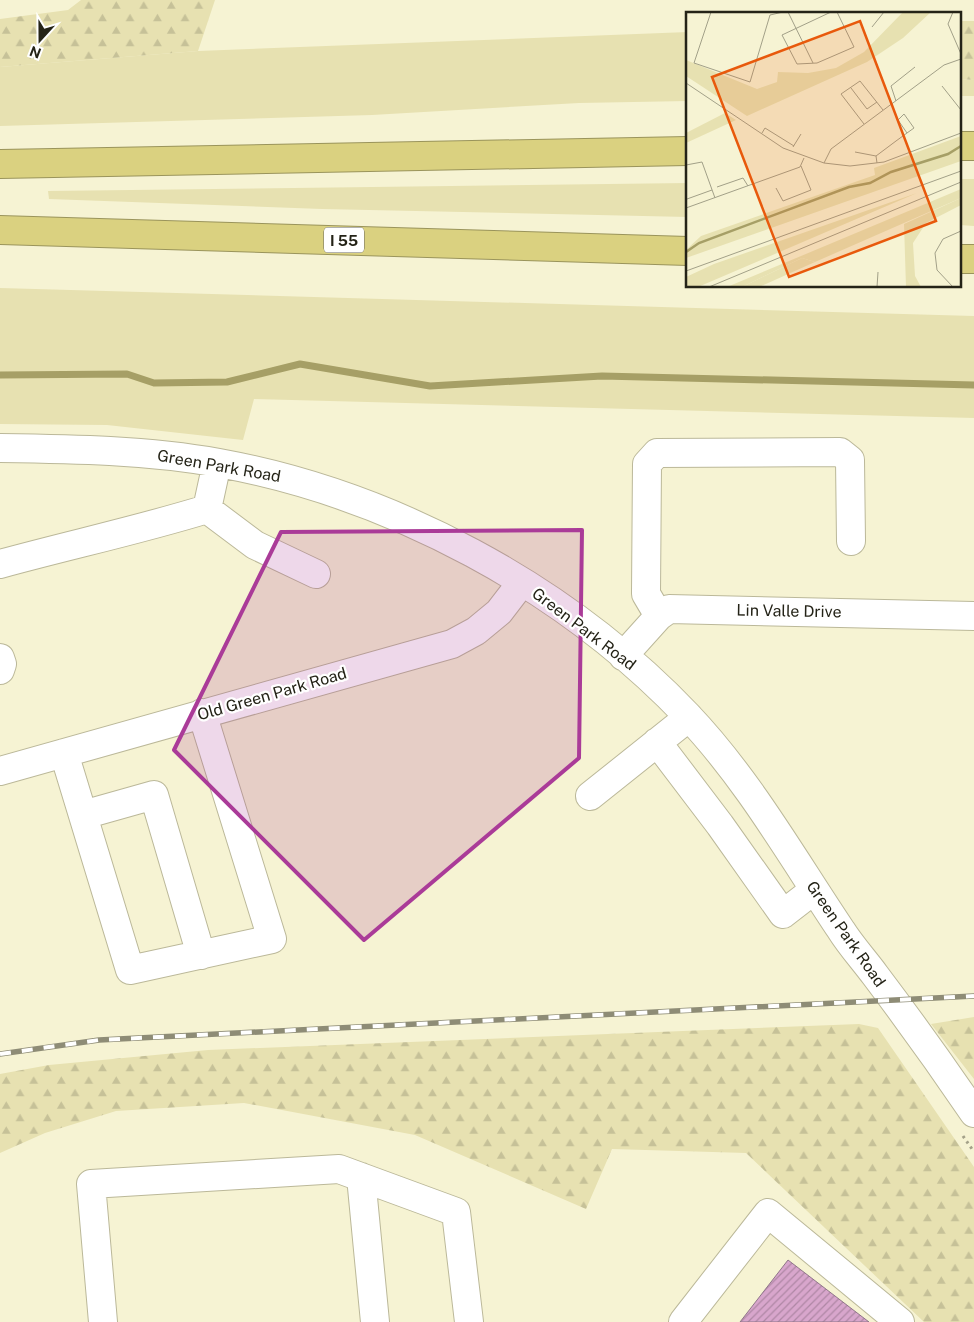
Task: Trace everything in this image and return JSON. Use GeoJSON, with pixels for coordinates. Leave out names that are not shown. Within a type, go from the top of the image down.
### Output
{"type":"FeatureCollection","features":[{"type":"Feature","properties":{"kind":"highway"},"geometry":{"type":"LineString","coordinates":[[0,164],[686,151]]}},
{"type":"Feature","properties":{"kind":"highway","name":"I 55"},"geometry":{"type":"LineString","coordinates":[[0,230],[686,250]]}},
{"type":"Feature","properties":{"kind":"street","name":"Green Park Road"},"geometry":{"type":"LineString","coordinates":[[0,448],[117,451],[172,456],[268,473],[306,483],[376,507],[432,532],[522,582],[591,630],[656,684],[689,717],[724,758],[844,934],[965,1121]]}},
{"type":"Feature","properties":{"kind":"street"},"geometry":{"type":"LineString","coordinates":[[659,616],[646,594],[647,464],[657,453],[840,452],[850,460],[851,542]]}},
{"type":"Feature","properties":{"kind":"street"},"geometry":{"type":"LineString","coordinates":[[207,509],[217,463]]}},
{"type":"Feature","properties":{"kind":"street"},"geometry":{"type":"LineString","coordinates":[[0,564],[61,547],[154,525],[207,509]]}},
{"type":"Feature","properties":{"kind":"street"},"geometry":{"type":"LineString","coordinates":[[207,509],[255,545],[316,574]]}},
{"type":"Feature","properties":{"kind":"street","name":"Old Green Park Road"},"geometry":{"type":"LineString","coordinates":[[0,771],[452,644],[476,631],[499,612],[522,582]]}},
{"type":"Feature","properties":{"kind":"street","name":"Lin Valle Drive"},"geometry":{"type":"LineString","coordinates":[[623,656],[659,616],[669,608],[974,616]]}},
{"type":"Feature","properties":{"kind":"street"},"geometry":{"type":"LineString","coordinates":[[0,658],[2,664],[0,670]]}},
{"type":"Feature","properties":{"kind":"street"},"geometry":{"type":"LineString","coordinates":[[64,752],[130,970],[272,939],[202,714]]}},
{"type":"Feature","properties":{"kind":"street"},"geometry":{"type":"LineString","coordinates":[[590,796],[689,717]]}},
{"type":"Feature","properties":{"kind":"street"},"geometry":{"type":"LineString","coordinates":[[657,742],[720,825],[783,914],[814,890]]}},
{"type":"Feature","properties":{"kind":"street"},"geometry":{"type":"LineString","coordinates":[[83,815],[154,794],[201,955]]}},
{"type":"Feature","properties":{"kind":"street"},"geometry":{"type":"LineString","coordinates":[[103,1322],[91,1184],[339,1169],[456,1212],[468,1322]]}},
{"type":"Feature","properties":{"kind":"street"},"geometry":{"type":"LineString","coordinates":[[361,1177],[375,1322]]}},
{"type":"Feature","properties":{"kind":"street"},"geometry":{"type":"LineString","coordinates":[[684,1322],[768,1213],[900,1322]]}},
{"type":"Feature","properties":{"kind":"path"},"geometry":{"type":"LineString","coordinates":[[965,1121],[974,1152]]}},
{"type":"Feature","properties":{"kind":"highlighted area"},"geometry":{"type":"Polygon","coordinates":[[[582,530],[579,758],[364,940],[174,750],[281,532],[582,530]]]}},
{"type":"Feature","properties":{"kind":"green space"},"geometry":{"type":"Polygon","coordinates":[[[81,0],[215,0],[198,51],[0,67],[0,19],[68,10],[81,0]]]}},
{"type":"Feature","properties":{"kind":"green space"},"geometry":{"type":"Polygon","coordinates":[[[962,21],[974,21],[974,80],[962,79],[962,21]]]}},
{"type":"Feature","properties":{"kind":"green space"},"geometry":{"type":"Polygon","coordinates":[[[686,32],[686,101],[579,103],[372,115],[0,126],[0,67],[198,51],[686,32]]]}},
{"type":"Feature","properties":{"kind":"green space"},"geometry":{"type":"Polygon","coordinates":[[[962,79],[974,80],[974,96],[962,96],[962,79]]]}},
{"type":"Feature","properties":{"kind":"green space"},"geometry":{"type":"Polygon","coordinates":[[[962,179],[974,179],[974,226],[962,225],[962,179]]]}},
{"type":"Feature","properties":{"kind":"green space"},"geometry":{"type":"Polygon","coordinates":[[[686,183],[686,217],[322,209],[49,199],[48,191],[686,183]]]}},
{"type":"Feature","properties":{"kind":"green space"},"geometry":{"type":"Polygon","coordinates":[[[0,288],[974,316],[974,418],[254,399],[243,440],[107,425],[0,424],[0,288]]]}},
{"type":"Feature","properties":{"kind":"green space"},"geometry":{"type":"Polygon","coordinates":[[[974,1017],[974,1079],[931,1024],[974,1017]]]}},
{"type":"Feature","properties":{"kind":"green space"},"geometry":{"type":"Polygon","coordinates":[[[859,1024],[878,1028],[974,1167],[974,1322],[924,1322],[746,1153],[612,1149],[586,1209],[415,1135],[244,1103],[116,1111],[45,1133],[0,1153],[0,1074],[49,1065],[208,1050],[859,1024]]]}},
{"type":"Feature","properties":{"kind":"building"},"geometry":{"type":"Polygon","coordinates":[[[788,1260],[869,1322],[740,1322],[788,1260]]]}},
{"type":"Feature","properties":{"kind":"waterway"},"geometry":{"type":"LineString","coordinates":[[0,375],[127,374],[154,383],[227,382],[300,364],[430,386],[602,376],[974,385]]}},
{"type":"Feature","properties":{"kind":"railway"},"geometry":{"type":"LineString","coordinates":[[0,1054],[99,1040],[974,996]]}}]}
